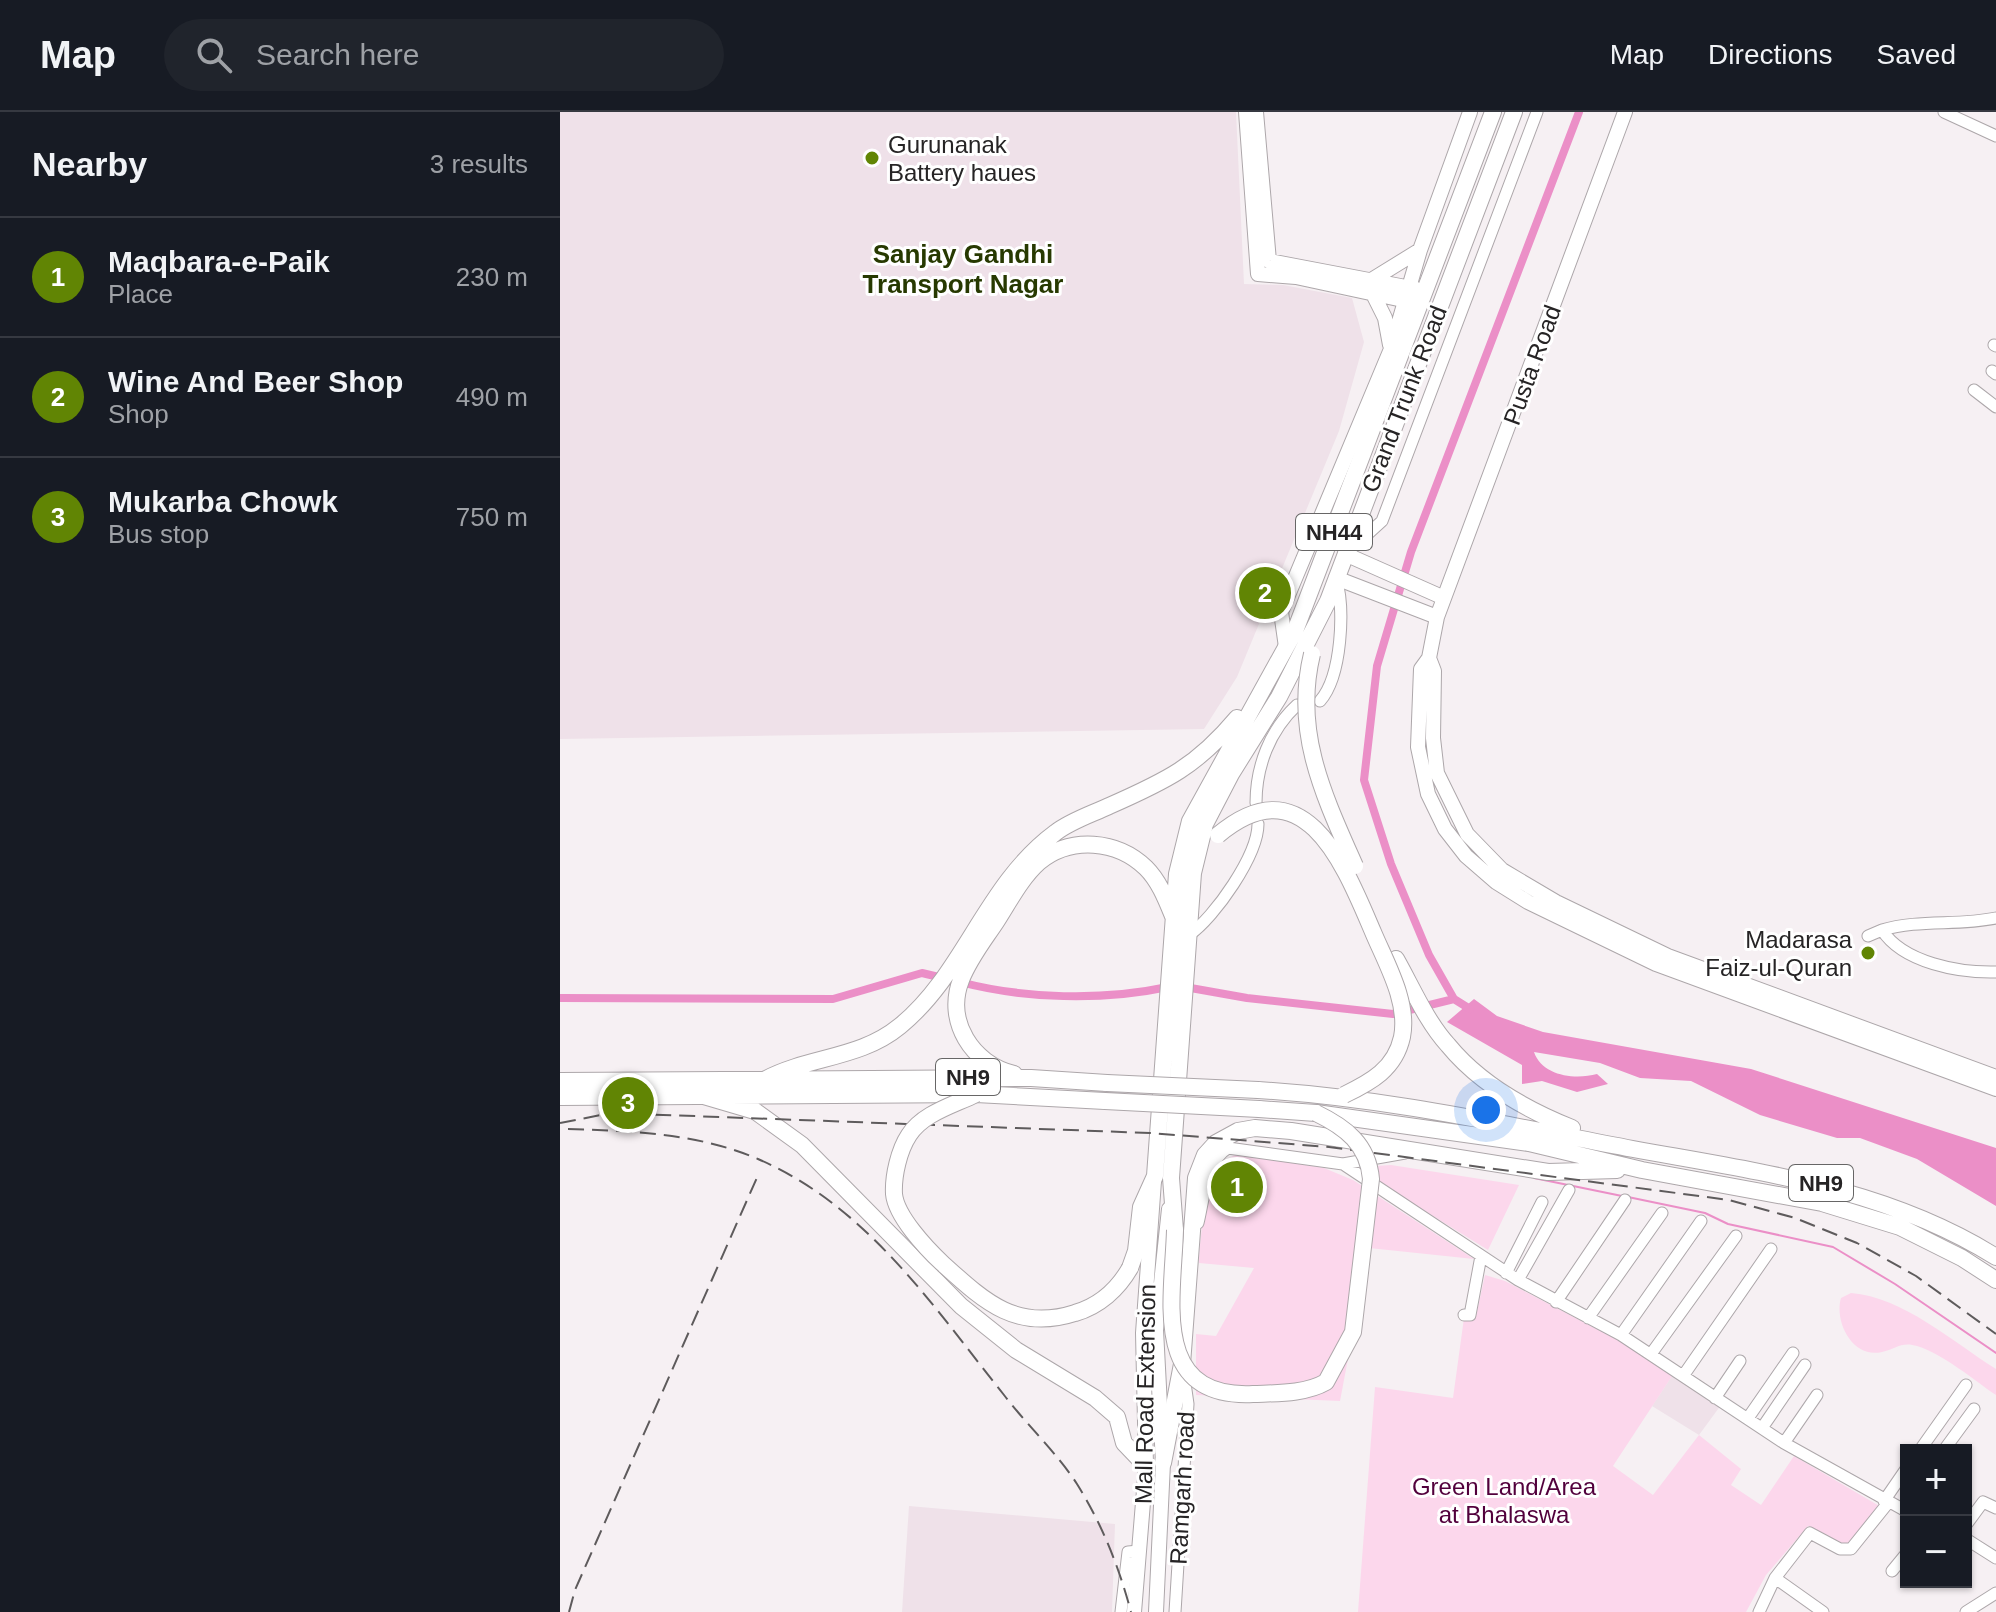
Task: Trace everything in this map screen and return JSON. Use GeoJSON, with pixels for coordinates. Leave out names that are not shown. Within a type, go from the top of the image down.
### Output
{"type":"FeatureCollection","features":[{"type":"Feature","properties":{"kind":"highway","name":"Grand Trunk Road"},"geometry":{"type":"LineString","coordinates":[[1183,943],[1175,919],[1177,874],[1190,821],[1286,647],[1393,383],[1415,296],[1493,112]]}},
{"type":"Feature","properties":{"kind":"highway","name":"Grand Trunk Road"},"geometry":{"type":"LineString","coordinates":[[1183,943],[1205,824],[1231,774],[1279,697],[1321,614],[1514,112]]}},
{"type":"Feature","properties":{"kind":"highway"},"geometry":{"type":"LineString","coordinates":[[1321,614],[1304,686],[1309,750],[1339,830],[1395,958],[1446,1044],[1467,1065],[1525,1106],[1583,1133],[1634,1149]]}},
{"type":"Feature","properties":{"kind":"highway"},"geometry":{"type":"LineString","coordinates":[[1031,1078],[985,1062],[968,1043],[958,1020],[960,982],[1006,878],[1036,847],[1058,830],[1187,769],[1211,748],[1264,686]]}},
{"type":"Feature","properties":{"kind":"highway"},"geometry":{"type":"LineString","coordinates":[[1196,863],[1218,835],[1247,816],[1281,812],[1298,816],[1318,829],[1344,864],[1400,1002],[1403,1027],[1398,1051],[1384,1071],[1344,1095]]}},
{"type":"Feature","properties":{"kind":"highway"},"geometry":{"type":"LineString","coordinates":[[766,1079],[784,1070],[875,1044],[921,1008],[987,922],[1039,863],[1061,849],[1092,844],[1120,850],[1146,868],[1157,881],[1175,919]]}},
{"type":"Feature","properties":{"kind":"highway","name":"NH44"},"geometry":{"type":"LineString","coordinates":[[1163,1177],[1164,1048],[1183,943]]}},
{"type":"Feature","properties":{"kind":"highway","name":"NH44"},"geometry":{"type":"LineString","coordinates":[[1163,1177],[1182,1048],[1183,943]]}},
{"type":"Feature","properties":{"kind":"highway","name":"NH9"},"geometry":{"type":"LineString","coordinates":[[560,1081],[766,1079],[828,1088],[1031,1078],[1344,1095]]}},
{"type":"Feature","properties":{"kind":"highway"},"geometry":{"type":"LineString","coordinates":[[560,1097],[704,1096],[828,1088],[976,1094]]}},
{"type":"Feature","properties":{"kind":"highway"},"geometry":{"type":"LineString","coordinates":[[976,1094],[928,1117],[910,1133],[900,1153],[894,1195],[919,1241],[978,1295],[1013,1316],[1038,1321],[1055,1320],[1087,1310],[1121,1283],[1136,1251],[1141,1207],[1163,1177]]}},
{"type":"Feature","properties":{"kind":"highway","name":"NH9"},"geometry":{"type":"LineString","coordinates":[[976,1094],[1316,1113]]}},
{"type":"Feature","properties":{"kind":"highway"},"geometry":{"type":"LineString","coordinates":[[1344,1095],[1528,1135],[1642,1170]]}},
{"type":"Feature","properties":{"kind":"highway"},"geometry":{"type":"LineString","coordinates":[[704,1096],[755,1111],[802,1145],[961,1306],[1016,1350],[1095,1398],[1117,1417],[1124,1443],[1154,1464],[1182,1364],[1198,1170],[1210,1149],[1230,1134],[1255,1128],[1291,1131],[1548,1172],[1642,1170]]}},
{"type":"Feature","properties":{"kind":"highway"},"geometry":{"type":"LineString","coordinates":[[1316,1113],[1634,1149]]}},
{"type":"Feature","properties":{"kind":"highway"},"geometry":{"type":"LineString","coordinates":[[1163,1177],[1175,1230],[1174,1347],[1185,1369],[1203,1384],[1240,1395],[1301,1391],[1326,1382],[1353,1332],[1371,1179],[1368,1160],[1356,1140],[1338,1124],[1316,1113]]}},
{"type":"Feature","properties":{"kind":"highway","name":"NH9"},"geometry":{"type":"LineString","coordinates":[[1634,1149],[1826,1184],[1907,1212],[1996,1257]]}},
{"type":"Feature","properties":{"kind":"highway","name":"NH9"},"geometry":{"type":"LineString","coordinates":[[1642,1170],[1822,1203],[1900,1227],[1962,1258],[1996,1280]]}},
{"type":"Feature","properties":{"kind":"main road"},"geometry":{"type":"LineString","coordinates":[[1246,112],[1263,267]]}},
{"type":"Feature","properties":{"kind":"main road"},"geometry":{"type":"LineString","coordinates":[[1256,112],[1263,267]]}},
{"type":"Feature","properties":{"kind":"main road"},"geometry":{"type":"LineString","coordinates":[[1286,647],[1281,612],[1415,296],[1420,250],[1470,112]]}},
{"type":"Feature","properties":{"kind":"main road","name":"Pusta Road"},"geometry":{"type":"LineString","coordinates":[[1625,112],[1475,522],[1442,597],[1430,615],[1429,658],[1421,669],[1418,747],[1428,794],[1445,829],[1466,856],[1496,882],[1528,902],[1683,975],[1996,1089]]}},
{"type":"Feature","properties":{"kind":"main road"},"geometry":{"type":"LineString","coordinates":[[1373,287],[1420,250]]}},
{"type":"Feature","properties":{"kind":"main road"},"geometry":{"type":"LineString","coordinates":[[1263,267],[1415,296]]}},
{"type":"Feature","properties":{"kind":"main road"},"geometry":{"type":"LineString","coordinates":[[1373,287],[1385,318],[1391,349]]}},
{"type":"Feature","properties":{"kind":"main road"},"geometry":{"type":"LineString","coordinates":[[1345,554],[1442,597]]}},
{"type":"Feature","properties":{"kind":"main road"},"geometry":{"type":"LineString","coordinates":[[1336,578],[1430,615]]}},
{"type":"Feature","properties":{"kind":"main road"},"geometry":{"type":"LineString","coordinates":[[1429,658],[1434,671],[1433,738],[1437,773],[1467,834],[1502,870],[1556,902],[1634,939],[1757,990],[1996,1077]]}},
{"type":"Feature","properties":{"kind":"main road","name":"Mall Road Extension"},"geometry":{"type":"LineString","coordinates":[[1156,1612],[1156,1330],[1163,1177]]}},
{"type":"Feature","properties":{"kind":"main road","name":"Mall Road Extension"},"geometry":{"type":"LineString","coordinates":[[1134,1612],[1134,1551],[1154,1464]]}},
{"type":"Feature","properties":{"kind":"street"},"geometry":{"type":"LineString","coordinates":[[1345,554],[1382,521],[1537,112]]}},
{"type":"Feature","properties":{"kind":"street"},"geometry":{"type":"LineString","coordinates":[[1944,112],[1996,136]]}},
{"type":"Feature","properties":{"kind":"street"},"geometry":{"type":"LineString","coordinates":[[1974,390],[1996,407]]}},
{"type":"Feature","properties":{"kind":"street"},"geometry":{"type":"LineString","coordinates":[[1320,701],[1329,689],[1340,633],[1342,598],[1336,578]]}},
{"type":"Feature","properties":{"kind":"street"},"geometry":{"type":"LineString","coordinates":[[1256,803],[1264,755],[1285,716],[1297,705]]}},
{"type":"Feature","properties":{"kind":"street"},"geometry":{"type":"LineString","coordinates":[[1183,943],[1213,911],[1253,850],[1258,824]]}},
{"type":"Feature","properties":{"kind":"street"},"geometry":{"type":"LineString","coordinates":[[1868,936],[1904,924],[1952,925],[1996,918]]}},
{"type":"Feature","properties":{"kind":"street"},"geometry":{"type":"LineString","coordinates":[[1882,930],[1898,945],[1938,966],[1960,971],[1996,972]]}},
{"type":"Feature","properties":{"kind":"street"},"geometry":{"type":"LineString","coordinates":[[1190,1255],[1212,1165],[1228,1148],[1343,1164],[1418,1150]]}},
{"type":"Feature","properties":{"kind":"street"},"geometry":{"type":"LineString","coordinates":[[1343,1164],[1506,1273],[1621,1335],[1784,1443],[1886,1502],[1900,1507]]}},
{"type":"Feature","properties":{"kind":"street"},"geometry":{"type":"LineString","coordinates":[[1518,1280],[1569,1190]]}},
{"type":"Feature","properties":{"kind":"street"},"geometry":{"type":"LineString","coordinates":[[1556,1302],[1625,1200]]}},
{"type":"Feature","properties":{"kind":"street"},"geometry":{"type":"LineString","coordinates":[[1506,1273],[1542,1202]]}},
{"type":"Feature","properties":{"kind":"street"},"geometry":{"type":"LineString","coordinates":[[1588,1318],[1662,1213]]}},
{"type":"Feature","properties":{"kind":"street"},"geometry":{"type":"LineString","coordinates":[[1621,1335],[1701,1221]]}},
{"type":"Feature","properties":{"kind":"street"},"geometry":{"type":"LineString","coordinates":[[1651,1354],[1736,1236]]}},
{"type":"Feature","properties":{"kind":"street"},"geometry":{"type":"LineString","coordinates":[[1683,1376],[1771,1249]]}},
{"type":"Feature","properties":{"kind":"street"},"geometry":{"type":"LineString","coordinates":[[1464,1315],[1470,1315],[1481,1256]]}},
{"type":"Feature","properties":{"kind":"street"},"geometry":{"type":"LineString","coordinates":[[1748,1418],[1793,1353]]}},
{"type":"Feature","properties":{"kind":"street"},"geometry":{"type":"LineString","coordinates":[[1715,1398],[1740,1361]]}},
{"type":"Feature","properties":{"kind":"street","name":"Ramgarh road"},"geometry":{"type":"LineString","coordinates":[[1175,1612],[1188,1404],[1182,1364]]}},
{"type":"Feature","properties":{"kind":"street"},"geometry":{"type":"LineString","coordinates":[[1762,1428],[1805,1365]]}},
{"type":"Feature","properties":{"kind":"street"},"geometry":{"type":"LineString","coordinates":[[1924,1444],[1966,1385]]}},
{"type":"Feature","properties":{"kind":"street"},"geometry":{"type":"LineString","coordinates":[[1784,1443],[1817,1395]]}},
{"type":"Feature","properties":{"kind":"street"},"geometry":{"type":"LineString","coordinates":[[1948,1444],[1974,1409]]}},
{"type":"Feature","properties":{"kind":"street"},"geometry":{"type":"LineString","coordinates":[[1759,1612],[1775,1578],[1811,1532],[1840,1549],[1851,1549],[1900,1479]]}},
{"type":"Feature","properties":{"kind":"street"},"geometry":{"type":"LineString","coordinates":[[1972,1517],[1983,1502],[1996,1508]]}},
{"type":"Feature","properties":{"kind":"street"},"geometry":{"type":"LineString","coordinates":[[1972,1543],[1996,1558]]}},
{"type":"Feature","properties":{"kind":"street"},"geometry":{"type":"LineString","coordinates":[[1121,1612],[1134,1551]]}},
{"type":"Feature","properties":{"kind":"street"},"geometry":{"type":"LineString","coordinates":[[1892,1571],[1900,1561]]}},
{"type":"Feature","properties":{"kind":"street"},"geometry":{"type":"LineString","coordinates":[[1775,1578],[1823,1612]]}},
{"type":"Feature","properties":{"kind":"street"},"geometry":{"type":"LineString","coordinates":[[1966,1612],[1996,1593]]}},
{"type":"Feature","properties":{"kind":"shaded area"},"geometry":{"type":"Polygon","coordinates":[[[560,112],[1236,112],[1244,284],[1283,285],[1352,298],[1364,342],[1339,431],[1237,677],[1204,729],[560,739],[560,112]]]}},
{"type":"Feature","properties":{"kind":"shaded area"},"geometry":{"type":"Polygon","coordinates":[[[1474,999],[1497,1016],[1543,1032],[1751,1069],[1996,1148],[1996,1206],[1917,1159],[1860,1138],[1837,1138],[1760,1115],[1691,1081],[1640,1078],[1600,1063],[1534,1052],[1538,1060],[1552,1071],[1570,1076],[1597,1074],[1608,1084],[1577,1092],[1542,1081],[1522,1084],[1522,1065],[1447,1022],[1474,999]]]}},
{"type":"Feature","properties":{"kind":"shaded area"},"geometry":{"type":"Polygon","coordinates":[[[1674,1373],[1721,1405],[1699,1435],[1652,1406],[1674,1373]]]}},
{"type":"Feature","properties":{"kind":"shaded area"},"geometry":{"type":"Polygon","coordinates":[[[909,1506],[1115,1524],[1112,1612],[902,1612],[909,1506]]]}},
{"type":"Feature","properties":{"kind":"green space"},"geometry":{"type":"Polygon","coordinates":[[[1239,1154],[1324,1168],[1353,1180],[1474,1259],[1369,1248],[1340,1401],[1196,1395],[1196,1334],[1216,1336],[1254,1268],[1199,1263],[1207,1200],[1219,1169],[1228,1159],[1239,1154]]]}},
{"type":"Feature","properties":{"kind":"green space"},"geometry":{"type":"Polygon","coordinates":[[[1391,1165],[1519,1185],[1488,1250],[1378,1182],[1376,1166],[1391,1165]]]}},
{"type":"Feature","properties":{"kind":"green space","name":"Green Land/Area at Bhalaswa"},"geometry":{"type":"Polygon","coordinates":[[[1485,1275],[1505,1281],[1648,1356],[1674,1373],[1613,1466],[1653,1495],[1699,1435],[1741,1469],[1731,1485],[1761,1505],[1794,1456],[1881,1507],[1845,1546],[1808,1526],[1766,1575],[1746,1612],[1358,1612],[1375,1387],[1453,1398],[1464,1318],[1476,1316],[1485,1275]]]}},
{"type":"Feature","properties":{"kind":"green space"},"geometry":{"type":"Polygon","coordinates":[[[1851,1293],[1870,1296],[1908,1312],[1996,1369],[1996,1395],[1948,1361],[1917,1346],[1903,1345],[1871,1353],[1862,1350],[1848,1336],[1840,1317],[1841,1298],[1851,1293]]]}},
{"type":"Feature","properties":{"kind":"waterway"},"geometry":{"type":"LineString","coordinates":[[1454,999],[1429,955],[1391,864],[1364,780],[1377,666],[1411,552],[1579,112]]}},
{"type":"Feature","properties":{"kind":"waterway"},"geometry":{"type":"LineString","coordinates":[[560,998],[833,999],[922,973],[943,978]]}},
{"type":"Feature","properties":{"kind":"waterway"},"geometry":{"type":"LineString","coordinates":[[960,982],[1011,992],[1064,996],[1117,995],[1168,987]]}},
{"type":"Feature","properties":{"kind":"waterway"},"geometry":{"type":"LineString","coordinates":[[1185,987],[1247,998],[1393,1014],[1454,999],[1470,1009]]}},
{"type":"Feature","properties":{"kind":"waterway"},"geometry":{"type":"LineString","coordinates":[[1534,1178],[1622,1196]]}},
{"type":"Feature","properties":{"kind":"waterway"},"geometry":{"type":"LineString","coordinates":[[1628,1197],[1705,1213],[1728,1224],[1833,1247],[1895,1284],[1996,1353]]}},
{"type":"Feature","properties":{"kind":"railway"},"geometry":{"type":"LineString","coordinates":[[560,1123],[601,1115],[638,1114],[1150,1133],[1329,1147],[1729,1200],[1795,1218],[1857,1243],[1916,1276],[1996,1334]]}},
{"type":"Feature","properties":{"kind":"railway"},"geometry":{"type":"LineString","coordinates":[[568,1129],[664,1135],[735,1150],[797,1179],[865,1231],[924,1294],[1069,1473],[1102,1530],[1131,1612]]}},
{"type":"Feature","properties":{"kind":"railway"},"geometry":{"type":"LineString","coordinates":[[569,1612],[575,1590],[759,1173]]}},
{"type":"Feature","properties":{"kind":"place","name":"Gurunanak Battery haues"},"geometry":{"type":"Point","coordinates":[872,158]}},
{"type":"Feature","properties":{"kind":"place","name":"Wine And Beer Shop"},"geometry":{"type":"Point","coordinates":[1265,593]}},
{"type":"Feature","properties":{"kind":"place","name":"Madarasa Faiz-ul-Quran"},"geometry":{"type":"Point","coordinates":[1868,953]}},
{"type":"Feature","properties":{"kind":"place","name":"Mukarba Chowk"},"geometry":{"type":"Point","coordinates":[628,1103]}},
{"type":"Feature","properties":{"kind":"place","name":"Maqbara-e-Paik"},"geometry":{"type":"Point","coordinates":[1237,1187]}},
{"type":"Feature","properties":{"kind":"district","name":"Sanjay Gandhi Transport Nagar"},"geometry":{"type":"Point","coordinates":[963,269]}}]}
